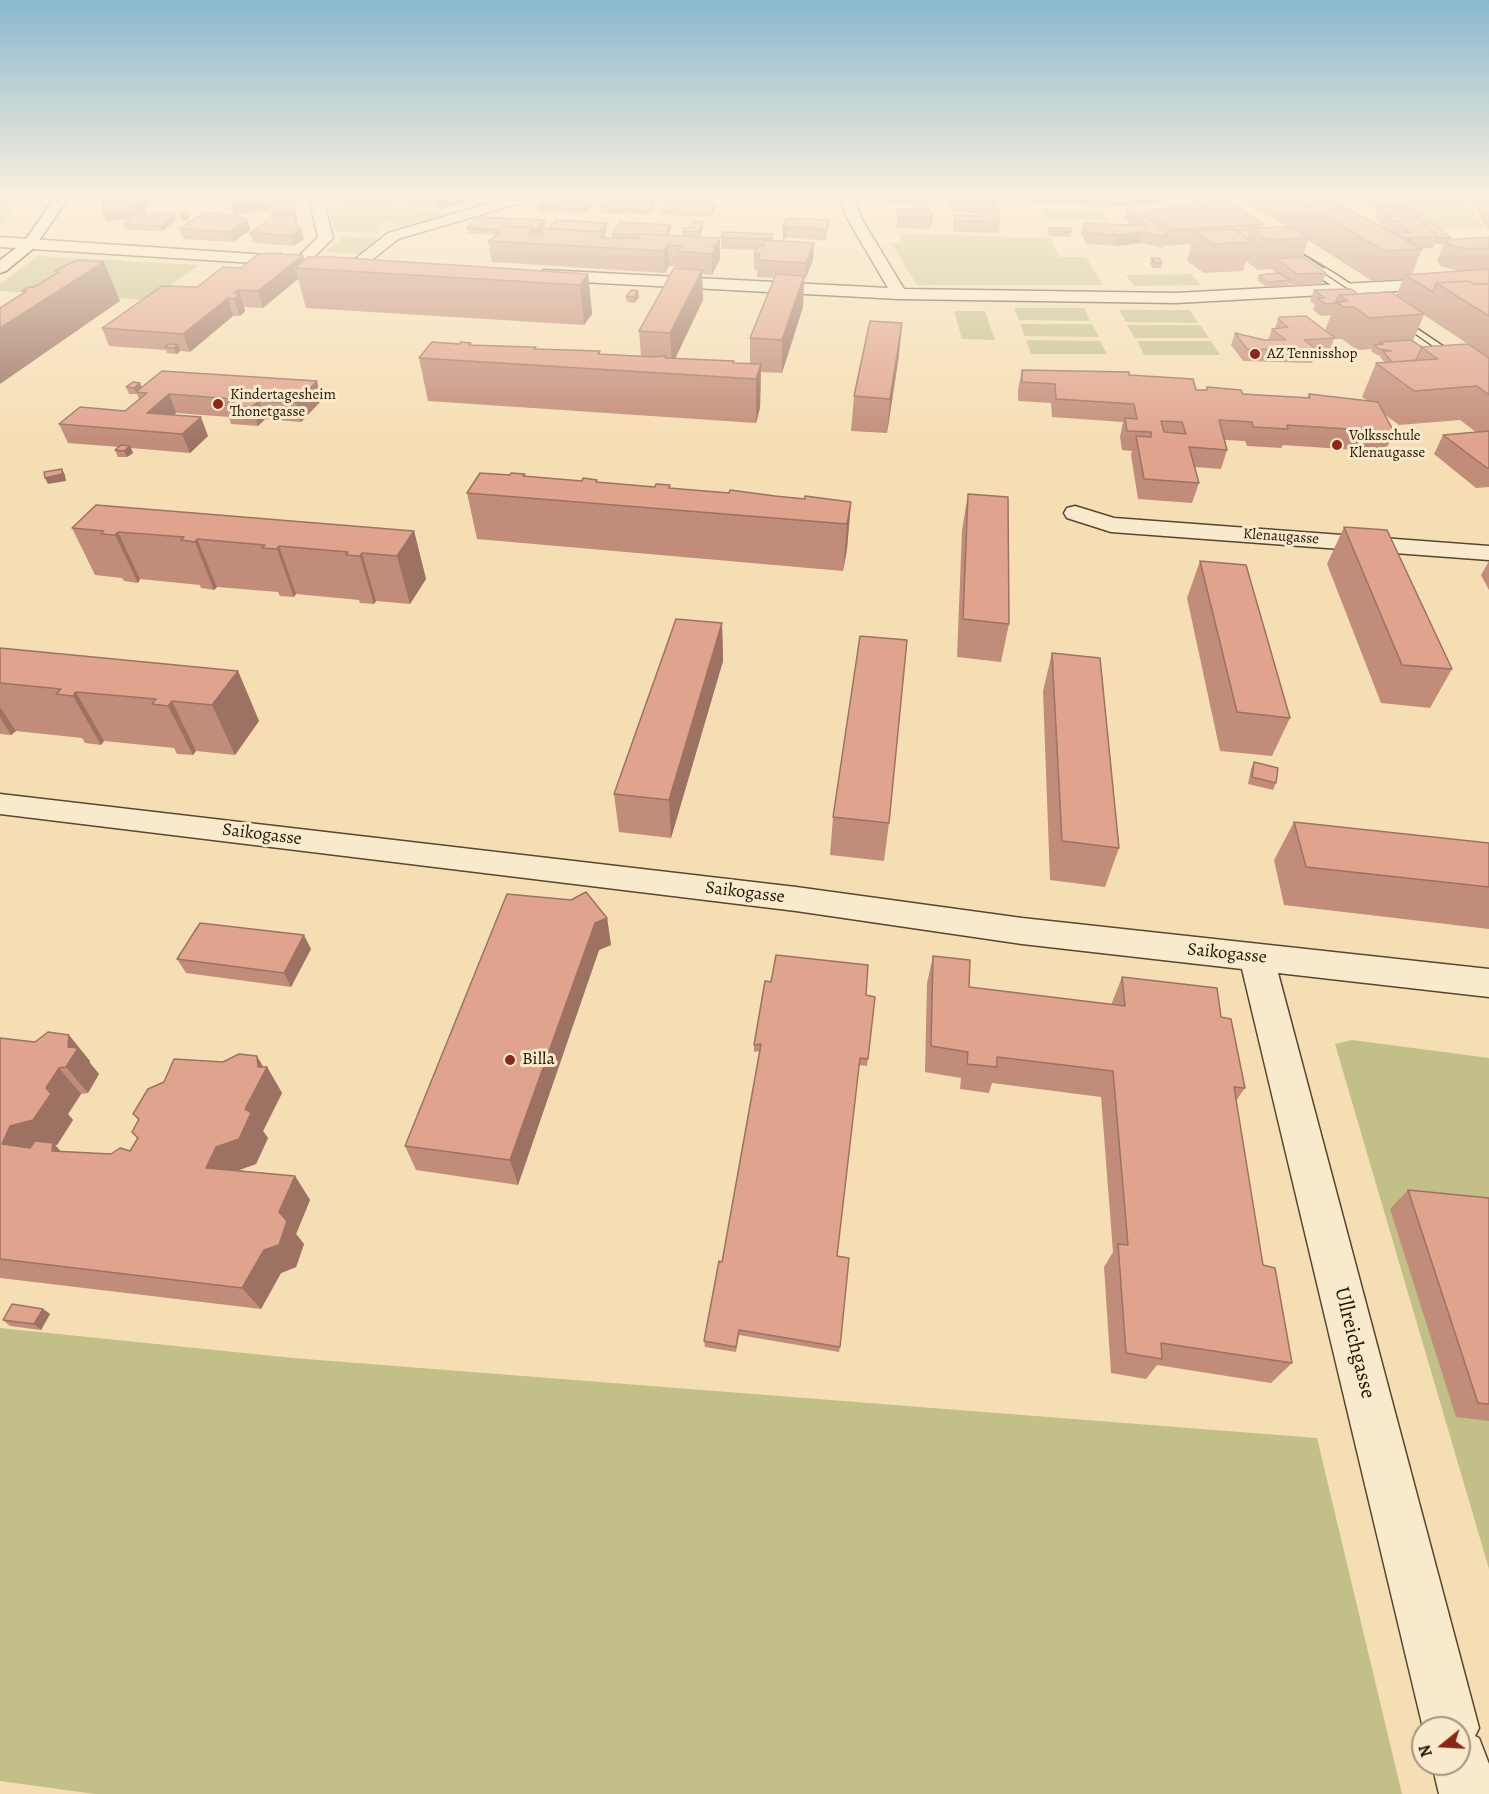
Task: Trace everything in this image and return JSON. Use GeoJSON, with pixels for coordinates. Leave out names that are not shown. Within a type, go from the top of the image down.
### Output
{"type":"FeatureCollection","features":[{"type":"Feature","properties":{"kind":"street"},"geometry":{"type":"LineString","coordinates":[[600,278],[899,294],[1193,297],[1489,281]]}},
{"type":"Feature","properties":{"kind":"street"},"geometry":{"type":"LineString","coordinates":[[889,278],[899,294]]}},
{"type":"Feature","properties":{"kind":"street"},"geometry":{"type":"LineString","coordinates":[[1338,278],[1489,371]]}},
{"type":"Feature","properties":{"kind":"street"},"geometry":{"type":"LineString","coordinates":[[1341,278],[1489,386]]}},
{"type":"Feature","properties":{"kind":"street"},"geometry":{"type":"LineString","coordinates":[[1419,278],[1430,285]]}},
{"type":"Feature","properties":{"kind":"street","name":"Klenaugasse"},"geometry":{"type":"LineString","coordinates":[[1075,513],[1111,525],[1489,553]]}},
{"type":"Feature","properties":{"kind":"street","name":"Saikogasse"},"geometry":{"type":"LineString","coordinates":[[0,804],[796,899],[1022,931],[1489,983]]}},
{"type":"Feature","properties":{"kind":"street","name":"Ullreichgasse"},"geometry":{"type":"LineString","coordinates":[[1256,957],[1449,1716]]}},
{"type":"Feature","properties":{"kind":"street"},"geometry":{"type":"LineString","coordinates":[[1464,1776],[1468,1794]]}},
{"type":"Feature","properties":{"kind":"shaded area"},"geometry":{"type":"Polygon","coordinates":[[[9,278],[181,278],[150,300],[0,291],[0,284],[9,278]]]}},
{"type":"Feature","properties":{"kind":"shaded area"},"geometry":{"type":"Polygon","coordinates":[[[912,278],[1099,278],[1103,285],[917,285],[912,278]]]}},
{"type":"Feature","properties":{"kind":"shaded area"},"geometry":{"type":"Polygon","coordinates":[[[1128,278],[1194,278],[1201,285],[1134,286],[1128,278]]]}},
{"type":"Feature","properties":{"kind":"shaded area"},"geometry":{"type":"Polygon","coordinates":[[[1014,308],[1084,308],[1090,321],[1019,320],[1014,308]]]}},
{"type":"Feature","properties":{"kind":"shaded area"},"geometry":{"type":"Polygon","coordinates":[[[1119,310],[1190,310],[1198,323],[1126,322],[1119,310]]]}},
{"type":"Feature","properties":{"kind":"shaded area"},"geometry":{"type":"Polygon","coordinates":[[[954,311],[985,311],[995,340],[962,339],[954,311]]]}},
{"type":"Feature","properties":{"kind":"shaded area"},"geometry":{"type":"Polygon","coordinates":[[[1020,324],[1092,324],[1099,337],[1025,336],[1020,324]]]}},
{"type":"Feature","properties":{"kind":"shaded area"},"geometry":{"type":"Polygon","coordinates":[[[1127,325],[1200,325],[1209,338],[1135,338],[1127,325]]]}},
{"type":"Feature","properties":{"kind":"shaded area"},"geometry":{"type":"Polygon","coordinates":[[[1026,340],[1100,341],[1107,354],[1031,354],[1026,340]]]}},
{"type":"Feature","properties":{"kind":"shaded area"},"geometry":{"type":"Polygon","coordinates":[[[1137,341],[1211,341],[1220,355],[1144,355],[1137,341]]]}},
{"type":"Feature","properties":{"kind":"shaded area"},"geometry":{"type":"Polygon","coordinates":[[[1352,1040],[1489,1058],[1489,1569],[1335,1044],[1352,1040]]]}},
{"type":"Feature","properties":{"kind":"shaded area"},"geometry":{"type":"Polygon","coordinates":[[[0,1328],[293,1358],[1317,1438],[1402,1794],[95,1794],[0,1781],[0,1328]]]}},
{"type":"Feature","properties":{"kind":"building"},"geometry":{"type":"Polygon","coordinates":[[[49,278],[79,278],[0,328],[0,308],[27,291],[22,291],[49,278]]]}},
{"type":"Feature","properties":{"kind":"building"},"geometry":{"type":"Polygon","coordinates":[[[209,278],[275,278],[258,291],[239,290],[234,293],[239,294],[234,299],[228,298],[183,334],[102,328],[162,286],[197,287],[209,278]]]}},
{"type":"Feature","properties":{"kind":"building"},"geometry":{"type":"Polygon","coordinates":[[[458,278],[585,278],[580,285],[458,278]]]}},
{"type":"Feature","properties":{"kind":"building"},"geometry":{"type":"Polygon","coordinates":[[[669,278],[698,278],[670,333],[639,331],[669,278]]]}},
{"type":"Feature","properties":{"kind":"building"},"geometry":{"type":"Polygon","coordinates":[[[774,278],[803,278],[782,340],[750,338],[774,278]]]}},
{"type":"Feature","properties":{"kind":"building"},"geometry":{"type":"Polygon","coordinates":[[[1262,278],[1286,278],[1290,280],[1268,282],[1262,278]]]}},
{"type":"Feature","properties":{"kind":"building"},"geometry":{"type":"Polygon","coordinates":[[[1409,278],[1489,278],[1489,284],[1474,284],[1469,281],[1436,283],[1433,292],[1409,278]]]}},
{"type":"Feature","properties":{"kind":"building"},"geometry":{"type":"Polygon","coordinates":[[[1469,281],[1474,284],[1489,284],[1489,316],[1436,283],[1469,281]]]}},
{"type":"Feature","properties":{"kind":"building"},"geometry":{"type":"Polygon","coordinates":[[[1351,289],[1358,294],[1339,295],[1335,303],[1326,304],[1317,298],[1325,298],[1314,290],[1351,289]]]}},
{"type":"Feature","properties":{"kind":"building"},"geometry":{"type":"Polygon","coordinates":[[[631,290],[638,291],[634,297],[626,297],[631,290]]]}},
{"type":"Feature","properties":{"kind":"building"},"geometry":{"type":"Polygon","coordinates":[[[1391,292],[1424,314],[1370,318],[1354,307],[1344,307],[1336,302],[1348,301],[1339,295],[1391,292]]]}},
{"type":"Feature","properties":{"kind":"building"},"geometry":{"type":"Polygon","coordinates":[[[1306,316],[1335,338],[1304,340],[1317,350],[1247,349],[1235,333],[1264,340],[1286,340],[1272,329],[1288,327],[1278,319],[1306,316]]]}},
{"type":"Feature","properties":{"kind":"building"},"geometry":{"type":"Polygon","coordinates":[[[870,321],[902,323],[890,399],[854,396],[870,321]]]}},
{"type":"Feature","properties":{"kind":"building"},"geometry":{"type":"Polygon","coordinates":[[[1411,340],[1422,347],[1416,360],[1392,362],[1383,351],[1391,351],[1379,349],[1374,345],[1383,344],[1380,342],[1411,340]]]}},
{"type":"Feature","properties":{"kind":"building"},"geometry":{"type":"Polygon","coordinates":[[[432,342],[600,351],[598,354],[666,356],[665,358],[761,364],[756,379],[419,358],[432,342]]]}},
{"type":"Feature","properties":{"kind":"building"},"geometry":{"type":"Polygon","coordinates":[[[169,344],[178,345],[174,348],[165,347],[169,344]]]}},
{"type":"Feature","properties":{"kind":"building"},"geometry":{"type":"Polygon","coordinates":[[[1468,344],[1489,358],[1489,395],[1477,386],[1414,391],[1376,363],[1438,359],[1421,347],[1468,344]]]}},
{"type":"Feature","properties":{"kind":"building"},"geometry":{"type":"Polygon","coordinates":[[[1022,370],[1129,372],[1129,375],[1193,379],[1196,390],[1207,390],[1207,387],[1241,390],[1243,394],[1310,398],[1309,394],[1378,402],[1394,432],[1287,425],[1288,429],[1253,427],[1252,422],[1219,420],[1227,450],[1189,447],[1199,483],[1144,479],[1136,436],[1151,437],[1151,432],[1127,431],[1125,418],[1137,419],[1134,404],[1056,399],[1055,384],[1022,382],[1022,370]],[[1161,421],[1164,432],[1186,434],[1182,422],[1161,421]]]}},
{"type":"Feature","properties":{"kind":"building"},"geometry":{"type":"Polygon","coordinates":[[[162,371],[317,381],[295,403],[259,401],[252,407],[225,405],[232,399],[169,394],[147,413],[201,417],[182,434],[59,424],[80,407],[125,411],[147,393],[136,392],[162,371]]]}},
{"type":"Feature","properties":{"kind":"building"},"geometry":{"type":"Polygon","coordinates":[[[133,382],[140,383],[134,388],[126,387],[133,382]]]}},
{"type":"Feature","properties":{"kind":"building"},"geometry":{"type":"Polygon","coordinates":[[[1489,431],[1489,468],[1443,435],[1489,431]]]}},
{"type":"Feature","properties":{"kind":"building"},"geometry":{"type":"Polygon","coordinates":[[[121,445],[130,446],[124,451],[115,450],[121,445]]]}},
{"type":"Feature","properties":{"kind":"building"},"geometry":{"type":"Polygon","coordinates":[[[62,469],[62,474],[45,478],[44,472],[62,469]]]}},
{"type":"Feature","properties":{"kind":"building"},"geometry":{"type":"Polygon","coordinates":[[[480,473],[525,474],[523,476],[582,481],[583,478],[597,480],[596,482],[655,487],[656,484],[670,485],[669,488],[729,493],[730,490],[851,502],[847,524],[467,493],[480,473]]]}},
{"type":"Feature","properties":{"kind":"building"},"geometry":{"type":"Polygon","coordinates":[[[968,494],[1008,497],[1009,624],[963,619],[968,494]]]}},
{"type":"Feature","properties":{"kind":"building"},"geometry":{"type":"Polygon","coordinates":[[[96,505],[414,531],[397,556],[362,553],[360,556],[346,555],[348,552],[279,546],[277,549],[262,548],[265,545],[197,539],[195,542],[181,540],[184,537],[118,532],[115,535],[101,534],[104,531],[72,528],[96,505]]]}},
{"type":"Feature","properties":{"kind":"building"},"geometry":{"type":"Polygon","coordinates":[[[1344,527],[1387,530],[1452,669],[1402,665],[1344,527]]]}},
{"type":"Feature","properties":{"kind":"building"},"geometry":{"type":"Polygon","coordinates":[[[1200,561],[1246,565],[1290,718],[1237,712],[1200,561]]]}},
{"type":"Feature","properties":{"kind":"building"},"geometry":{"type":"Polygon","coordinates":[[[676,619],[722,623],[669,800],[614,794],[676,619]]]}},
{"type":"Feature","properties":{"kind":"building"},"geometry":{"type":"Polygon","coordinates":[[[860,636],[907,640],[889,823],[833,817],[860,636]]]}},
{"type":"Feature","properties":{"kind":"building"},"geometry":{"type":"Polygon","coordinates":[[[0,648],[238,671],[212,705],[172,701],[168,706],[152,704],[156,699],[76,692],[73,696],[56,694],[61,689],[0,683],[0,648]]]}},
{"type":"Feature","properties":{"kind":"building"},"geometry":{"type":"Polygon","coordinates":[[[1052,653],[1100,658],[1119,848],[1062,841],[1052,653]]]}},
{"type":"Feature","properties":{"kind":"building"},"geometry":{"type":"Polygon","coordinates":[[[1254,762],[1278,768],[1276,783],[1252,777],[1254,762]]]}},
{"type":"Feature","properties":{"kind":"building"},"geometry":{"type":"Polygon","coordinates":[[[1294,822],[1489,843],[1489,887],[1306,867],[1294,822]]]}},
{"type":"Feature","properties":{"kind":"building","name":"Billa"},"geometry":{"type":"Polygon","coordinates":[[[586,892],[607,918],[595,923],[510,1160],[405,1146],[507,894],[571,900],[586,892]]]}},
{"type":"Feature","properties":{"kind":"building"},"geometry":{"type":"Polygon","coordinates":[[[200,923],[304,935],[284,973],[177,959],[200,923]]]}},
{"type":"Feature","properties":{"kind":"building"},"geometry":{"type":"Polygon","coordinates":[[[776,955],[868,965],[866,995],[875,997],[868,1059],[860,1058],[837,1256],[849,1258],[840,1347],[739,1330],[736,1347],[704,1341],[719,1261],[722,1262],[761,1044],[754,1045],[765,981],[771,982],[776,955]]]}},
{"type":"Feature","properties":{"kind":"building"},"geometry":{"type":"Polygon","coordinates":[[[933,956],[970,960],[969,987],[1125,1006],[1122,977],[1217,988],[1221,1017],[1231,1019],[1245,1088],[1234,1087],[1263,1265],[1275,1268],[1292,1363],[1161,1343],[1162,1359],[1126,1353],[1118,1244],[1128,1245],[1113,1071],[997,1057],[997,1067],[967,1064],[968,1052],[931,1046],[933,956]]]}},
{"type":"Feature","properties":{"kind":"building"},"geometry":{"type":"Polygon","coordinates":[[[48,1032],[69,1035],[68,1047],[78,1048],[66,1067],[59,1068],[46,1088],[51,1094],[33,1120],[10,1126],[2,1144],[30,1148],[35,1141],[53,1143],[52,1151],[111,1154],[120,1148],[130,1151],[138,1138],[132,1132],[139,1119],[133,1114],[148,1089],[164,1082],[174,1059],[223,1062],[239,1054],[257,1056],[258,1067],[267,1067],[245,1109],[251,1113],[239,1139],[216,1147],[206,1168],[295,1176],[279,1212],[287,1221],[279,1245],[264,1250],[242,1288],[0,1259],[0,1038],[35,1042],[48,1032]]]}},
{"type":"Feature","properties":{"kind":"building"},"geometry":{"type":"Polygon","coordinates":[[[1408,1190],[1489,1198],[1489,1404],[1478,1403],[1408,1190]]]}},
{"type":"Feature","properties":{"kind":"building"},"geometry":{"type":"Polygon","coordinates":[[[12,1304],[43,1309],[34,1324],[3,1320],[12,1304]]]}},
{"type":"Feature","properties":{"kind":"tram line"},"geometry":{"type":"LineString","coordinates":[[1331,278],[1361,298]]}},
{"type":"Feature","properties":{"kind":"tram line"},"geometry":{"type":"LineString","coordinates":[[1403,326],[1445,355]]}},
{"type":"Feature","properties":{"kind":"place","name":"AZ Tennisshop"},"geometry":{"type":"Point","coordinates":[1255,354]}},
{"type":"Feature","properties":{"kind":"place","name":"Kindertagesheim Thonetgasse"},"geometry":{"type":"Point","coordinates":[218,404]}},
{"type":"Feature","properties":{"kind":"place","name":"Volksschule Klenaugasse"},"geometry":{"type":"Point","coordinates":[1337,445]}},
{"type":"Feature","properties":{"kind":"place","name":"Billa"},"geometry":{"type":"Point","coordinates":[510,1060]}}]}
